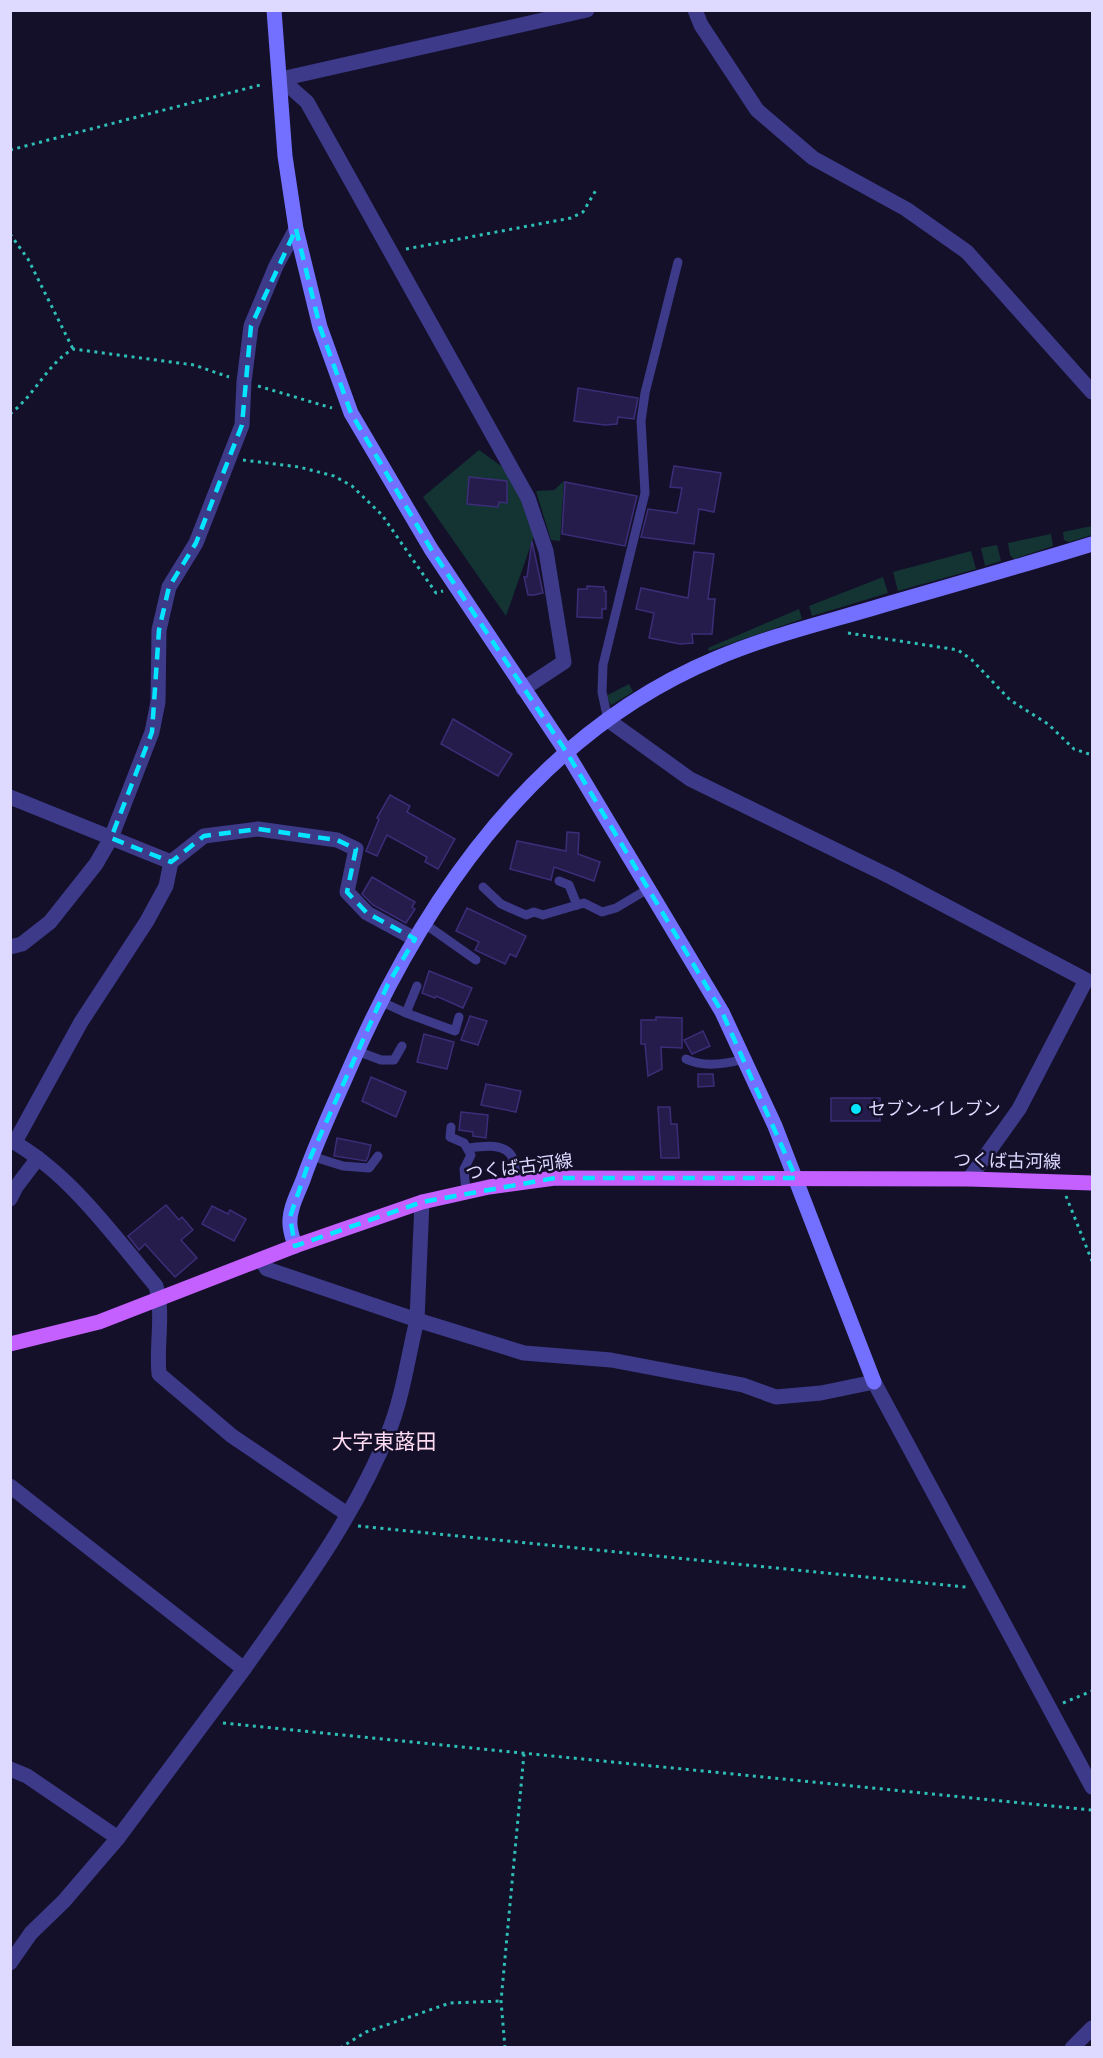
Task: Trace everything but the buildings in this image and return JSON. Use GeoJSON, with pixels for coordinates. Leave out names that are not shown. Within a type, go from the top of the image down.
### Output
{"type":"FeatureCollection","features":[{"type":"Feature","properties":{"kind":"main road","name":"つくば古河線"},"geometry":{"type":"LineString","coordinates":[[10,1344],[99,1322],[295,1246],[423,1202],[519,1183],[555,1178],[969,1179],[1092,1183]]}},
{"type":"Feature","properties":{"kind":"street"},"geometry":{"type":"LineString","coordinates":[[274,10],[285,156],[296,229],[320,327],[351,413],[456,586],[567,753],[722,1012],[796,1178],[874,1382],[1092,1787]]}},
{"type":"Feature","properties":{"kind":"street"},"geometry":{"type":"LineString","coordinates":[[281,79],[587,10]]}},
{"type":"Feature","properties":{"kind":"street"},"geometry":{"type":"LineString","coordinates":[[695,10],[701,25],[757,110],[813,158],[906,209],[967,252],[1092,392]]}},
{"type":"Feature","properties":{"kind":"street"},"geometry":{"type":"LineString","coordinates":[[281,79],[307,102],[528,498],[546,551],[564,662],[523,689]]}},
{"type":"Feature","properties":{"kind":"street"},"geometry":{"type":"LineString","coordinates":[[10,947],[22,945],[50,922],[96,864],[111,838],[152,732],[158,702],[159,630],[169,587],[196,543],[242,425],[244,382],[251,326],[276,266],[296,229]]}},
{"type":"Feature","properties":{"kind":"street"},"geometry":{"type":"LineString","coordinates":[[295,1246],[290,1216],[311,1156],[380,1001],[425,924],[482,840],[517,797],[608,720],[663,686],[714,659],[773,636],[1092,544]]}},
{"type":"Feature","properties":{"kind":"street"},"geometry":{"type":"LineString","coordinates":[[608,720],[690,779],[891,877],[1086,980],[1019,1109],[969,1179]]}},
{"type":"Feature","properties":{"kind":"street"},"geometry":{"type":"LineString","coordinates":[[10,797],[171,862]]}},
{"type":"Feature","properties":{"kind":"street"},"geometry":{"type":"LineString","coordinates":[[344,1519],[232,1436],[159,1374],[157,1353],[160,1300],[156,1286],[75,1191],[38,1158],[13,1141],[81,1022],[147,921],[166,886],[171,862],[204,836],[258,829],[337,840],[356,849],[347,892],[367,913],[415,939]]}},
{"type":"Feature","properties":{"kind":"street"},"geometry":{"type":"LineString","coordinates":[[10,1199],[16,1186],[38,1158]]}},
{"type":"Feature","properties":{"kind":"street"},"geometry":{"type":"LineString","coordinates":[[10,1963],[31,1932],[64,1901],[118,1838],[244,1669],[344,1519],[390,1430],[417,1320],[423,1202]]}},
{"type":"Feature","properties":{"kind":"street"},"geometry":{"type":"LineString","coordinates":[[261,1260],[267,1269],[417,1320],[524,1353],[611,1360],[743,1385],[776,1397],[821,1392],[874,1382]]}},
{"type":"Feature","properties":{"kind":"street"},"geometry":{"type":"LineString","coordinates":[[10,1486],[53,1522],[244,1669]]}},
{"type":"Feature","properties":{"kind":"street"},"geometry":{"type":"LineString","coordinates":[[10,1769],[27,1776],[118,1838]]}},
{"type":"Feature","properties":{"kind":"street"},"geometry":{"type":"LineString","coordinates":[[1072,2048],[1092,2028]]}},
{"type":"Feature","properties":{"kind":"lane"},"geometry":{"type":"LineString","coordinates":[[608,720],[602,692],[603,665],[645,493],[642,412],[678,262]]}},
{"type":"Feature","properties":{"kind":"lane"},"geometry":{"type":"LineString","coordinates":[[559,881],[569,885],[577,905]]}},
{"type":"Feature","properties":{"kind":"lane"},"geometry":{"type":"LineString","coordinates":[[483,887],[501,904],[526,915],[534,912],[543,915],[550,911],[584,903],[602,912],[648,889]]}},
{"type":"Feature","properties":{"kind":"lane"},"geometry":{"type":"LineString","coordinates":[[425,924],[476,960]]}},
{"type":"Feature","properties":{"kind":"lane"},"geometry":{"type":"LineString","coordinates":[[406,1013],[417,986]]}},
{"type":"Feature","properties":{"kind":"lane"},"geometry":{"type":"LineString","coordinates":[[380,1001],[455,1031],[459,1017]]}},
{"type":"Feature","properties":{"kind":"lane"},"geometry":{"type":"LineString","coordinates":[[357,1051],[387,1062],[394,1060],[402,1046]]}},
{"type":"Feature","properties":{"kind":"lane"},"geometry":{"type":"LineString","coordinates":[[686,1059],[699,1064],[729,1063],[744,1059]]}},
{"type":"Feature","properties":{"kind":"lane"},"geometry":{"type":"LineString","coordinates":[[451,1126],[450,1137],[468,1148],[483,1146],[507,1150],[513,1156],[519,1183]]}},
{"type":"Feature","properties":{"kind":"lane"},"geometry":{"type":"LineString","coordinates":[[466,1192],[463,1178],[464,1169],[470,1162],[468,1148]]}},
{"type":"Feature","properties":{"kind":"lane"},"geometry":{"type":"LineString","coordinates":[[311,1156],[344,1166],[369,1168],[378,1156]]}},
{"type":"Feature","properties":{"kind":"path"},"geometry":{"type":"LineString","coordinates":[[10,150],[281,79]]}},
{"type":"Feature","properties":{"kind":"path"},"geometry":{"type":"LineString","coordinates":[[390,254],[571,218],[583,212],[596,190]]}},
{"type":"Feature","properties":{"kind":"path"},"geometry":{"type":"LineString","coordinates":[[10,234],[28,259],[73,349]]}},
{"type":"Feature","properties":{"kind":"path"},"geometry":{"type":"LineString","coordinates":[[10,414],[26,403],[60,357],[73,349],[194,366],[295,399],[351,413]]}},
{"type":"Feature","properties":{"kind":"path"},"geometry":{"type":"LineString","coordinates":[[229,460],[255,460],[334,476],[352,486],[382,515],[436,593],[456,586]]}},
{"type":"Feature","properties":{"kind":"path"},"geometry":{"type":"LineString","coordinates":[[846,633],[958,650],[972,660],[1010,700],[1048,724],[1074,749],[1092,755]]}},
{"type":"Feature","properties":{"kind":"path"},"geometry":{"type":"LineString","coordinates":[[1060,1182],[1092,1261]]}},
{"type":"Feature","properties":{"kind":"path"},"geometry":{"type":"LineString","coordinates":[[344,1519],[985,1589]]}},
{"type":"Feature","properties":{"kind":"path"},"geometry":{"type":"LineString","coordinates":[[1050,1709],[1092,1691]]}},
{"type":"Feature","properties":{"kind":"path"},"geometry":{"type":"LineString","coordinates":[[206,1721],[1092,1810]]}},
{"type":"Feature","properties":{"kind":"path"},"geometry":{"type":"LineString","coordinates":[[505,2048],[501,2001],[524,1754]]}},
{"type":"Feature","properties":{"kind":"path"},"geometry":{"type":"LineString","coordinates":[[340,2048],[366,2032],[450,2003],[501,2001]]}},
{"type":"Feature","properties":{"kind":"highlighted area"},"geometry":{"type":"Polygon","coordinates":[[[296,229],[320,327],[351,413],[431,549],[567,753],[722,1012],[796,1178],[555,1178],[422,1202],[295,1246],[290,1217],[311,1156],[388,984],[415,939],[367,913],[347,892],[356,849],[337,840],[258,829],[204,836],[171,862],[111,838],[152,732],[159,630],[169,587],[196,543],[242,425],[251,326],[296,229]]]}},
{"type":"Feature","properties":{"kind":"green space"},"geometry":{"type":"Polygon","coordinates":[[[479,450],[504,468],[524,506],[534,536],[506,616],[423,497],[479,450]]]}},
{"type":"Feature","properties":{"kind":"green space"},"geometry":{"type":"Polygon","coordinates":[[[564,481],[560,541],[551,540],[536,491],[554,490],[564,481]]]}},
{"type":"Feature","properties":{"kind":"green space"},"geometry":{"type":"Polygon","coordinates":[[[1092,526],[1092,535],[1069,542],[1064,540],[1063,532],[1092,526]]]}},
{"type":"Feature","properties":{"kind":"green space"},"geometry":{"type":"Polygon","coordinates":[[[1051,534],[1053,546],[1014,559],[1010,555],[1008,543],[1051,534]]]}},
{"type":"Feature","properties":{"kind":"green space"},"geometry":{"type":"Polygon","coordinates":[[[997,545],[1001,561],[985,566],[981,548],[997,545]]]}},
{"type":"Feature","properties":{"kind":"green space"},"geometry":{"type":"Polygon","coordinates":[[[971,551],[976,569],[898,591],[893,572],[971,551]]]}},
{"type":"Feature","properties":{"kind":"green space"},"geometry":{"type":"Polygon","coordinates":[[[883,577],[888,593],[812,616],[809,606],[883,577]]]}},
{"type":"Feature","properties":{"kind":"green space"},"geometry":{"type":"Polygon","coordinates":[[[799,609],[802,619],[709,651],[708,648],[799,609]]]}},
{"type":"Feature","properties":{"kind":"green space"},"geometry":{"type":"Polygon","coordinates":[[[629,684],[633,692],[611,705],[606,696],[629,684]]]}},
{"type":"Feature","properties":{"kind":"place","name":"セブン-イレブン"},"geometry":{"type":"Point","coordinates":[856,1109]}},
{"type":"Feature","properties":{"kind":"district","name":"大字東蕗田"},"geometry":{"type":"Point","coordinates":[384,1442]}}]}
